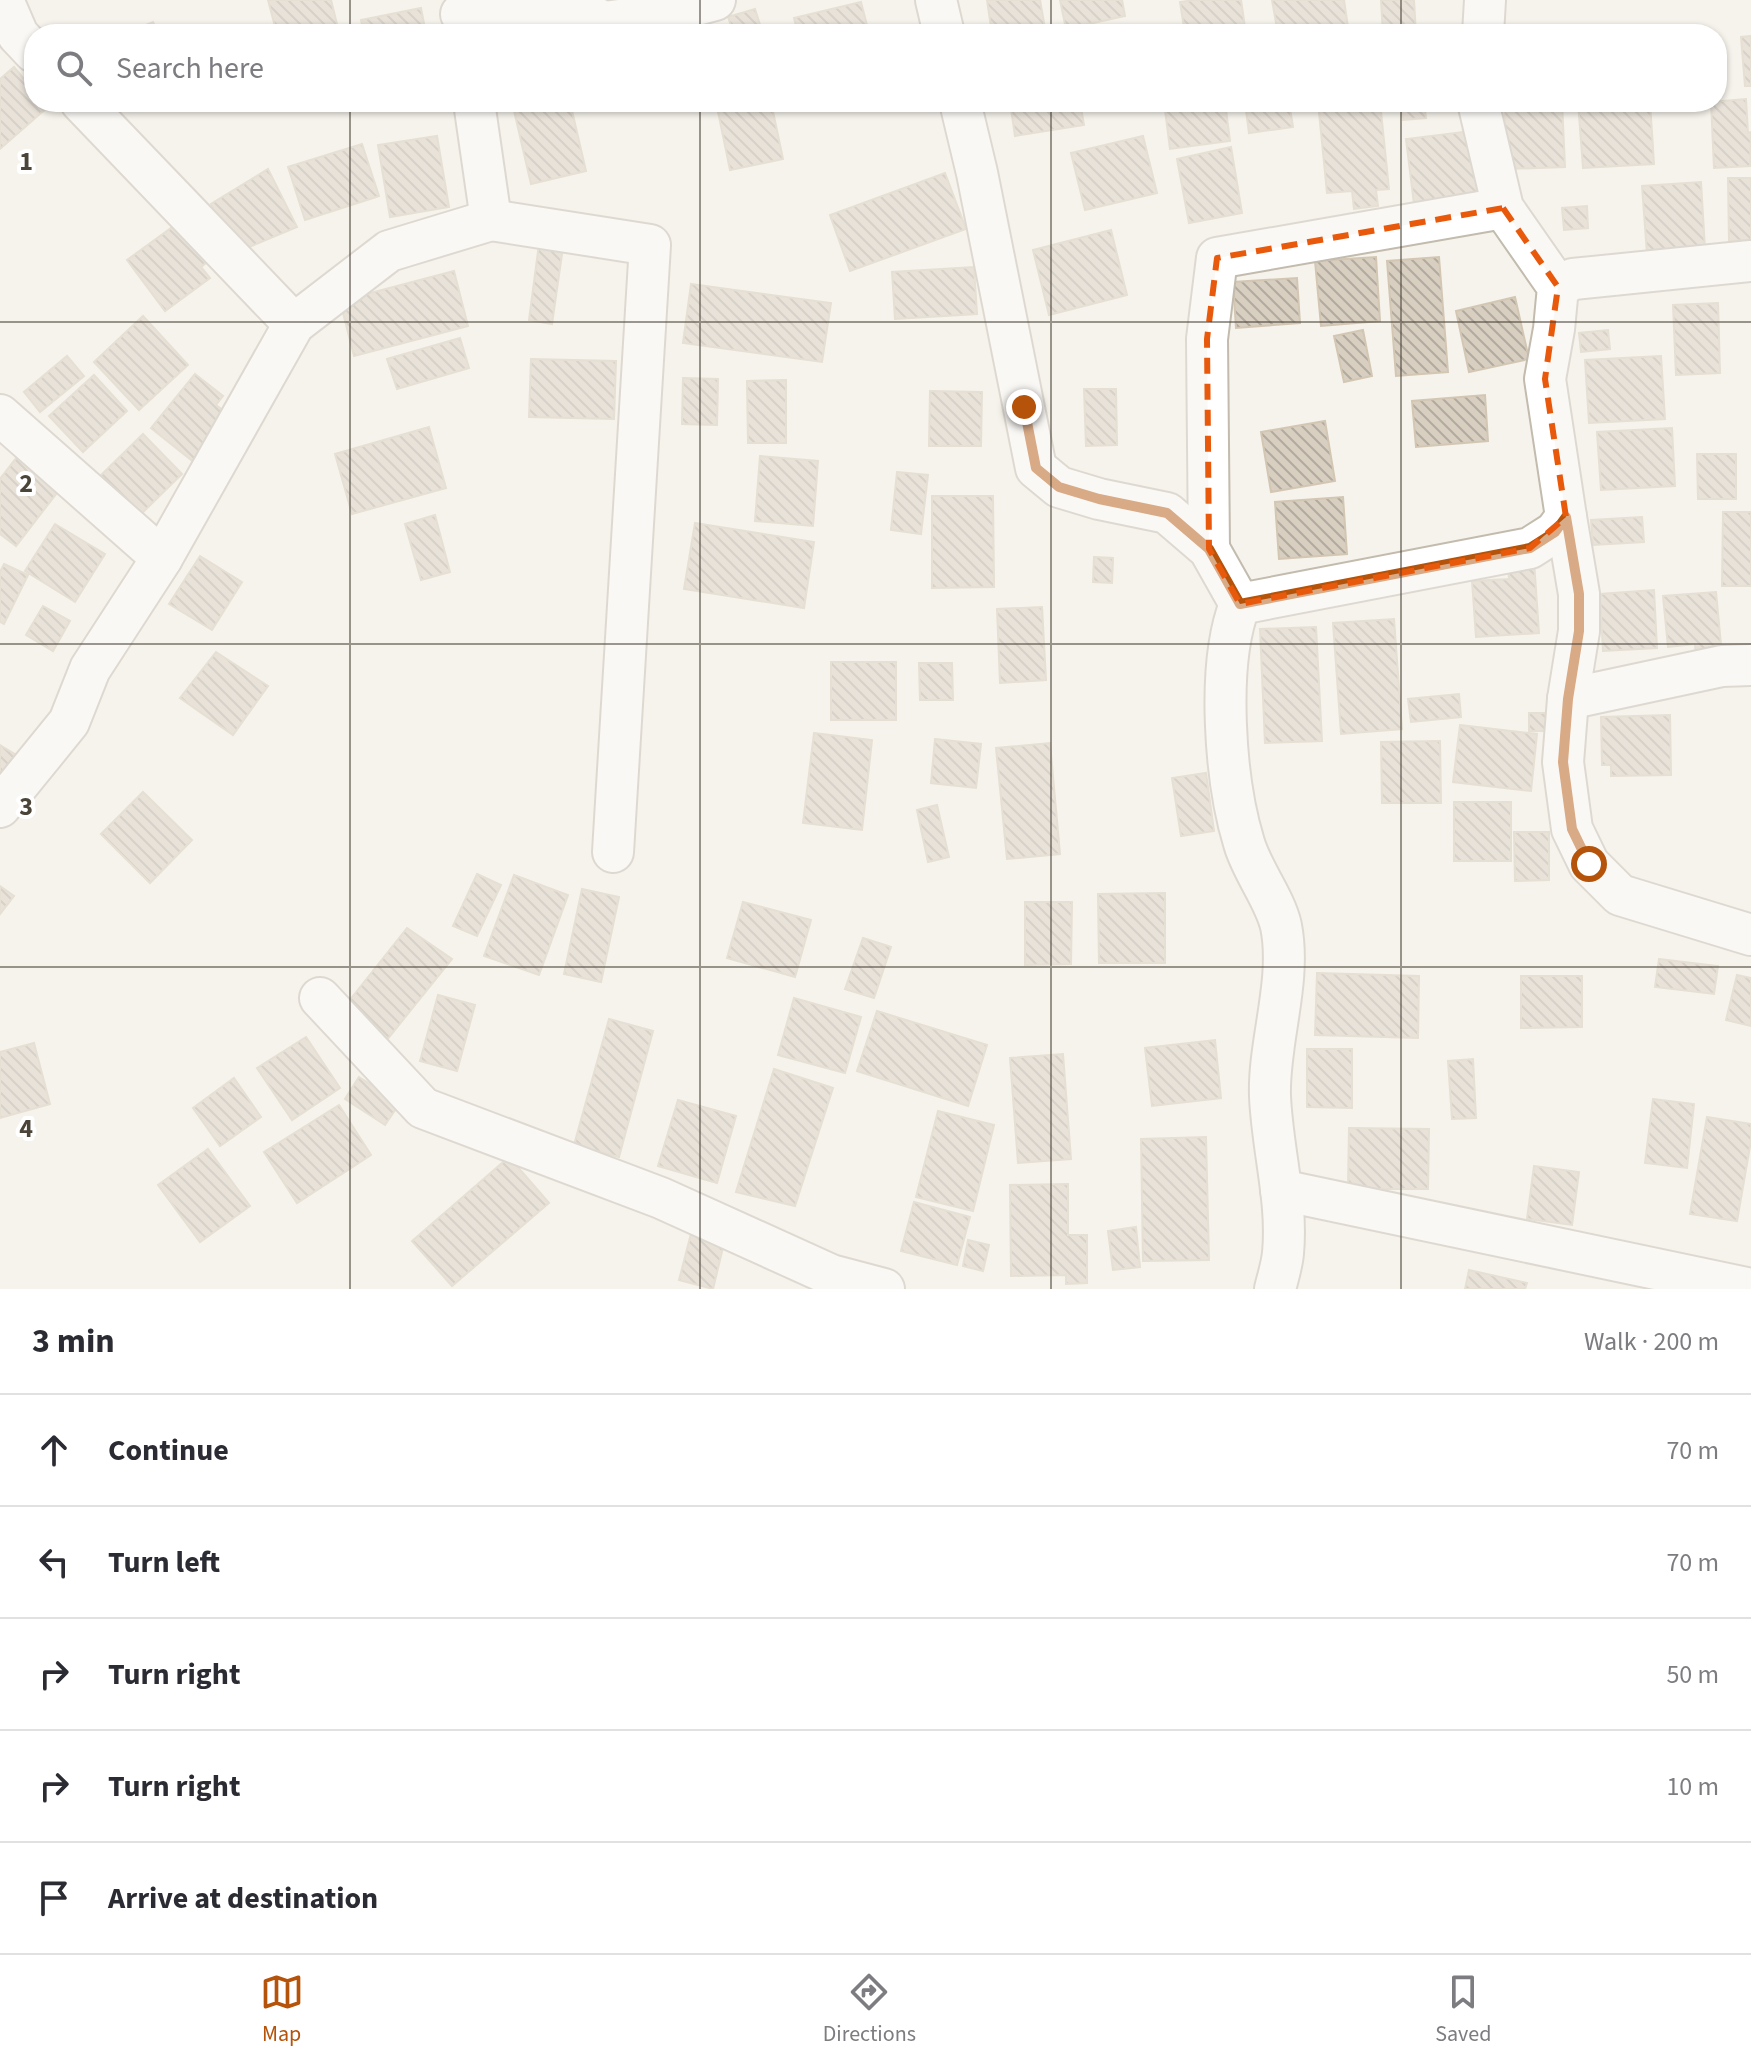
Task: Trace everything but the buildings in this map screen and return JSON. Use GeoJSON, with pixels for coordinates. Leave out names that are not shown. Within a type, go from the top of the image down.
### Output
{"type":"FeatureCollection","features":[{"type":"Feature","properties":{"kind":"street"},"geometry":{"type":"LineString","coordinates":[[3,0],[18,35],[24,41]]}},
{"type":"Feature","properties":{"kind":"street"},"geometry":{"type":"LineString","coordinates":[[461,16],[579,5],[604,22],[659,15],[715,0]]}},
{"type":"Feature","properties":{"kind":"street"},"geometry":{"type":"LineString","coordinates":[[936,0],[942,24]]}},
{"type":"Feature","properties":{"kind":"street"},"geometry":{"type":"LineString","coordinates":[[1484,24],[1485,0]]}},
{"type":"Feature","properties":{"kind":"street"},"geometry":{"type":"LineString","coordinates":[[91,112],[294,324]]}},
{"type":"Feature","properties":{"kind":"street"},"geometry":{"type":"LineString","coordinates":[[475,112],[491,220]]}},
{"type":"Feature","properties":{"kind":"street"},"geometry":{"type":"LineString","coordinates":[[962,112],[1036,468],[1059,487],[1167,513],[1209,549],[1240,604]]}},
{"type":"Feature","properties":{"kind":"street"},"geometry":{"type":"LineString","coordinates":[[1480,112],[1503,208],[1558,287],[1545,379],[1579,594],[1579,631],[1568,699],[1563,762],[1572,829],[1589,864],[1620,895],[1751,935]]}},
{"type":"Feature","properties":{"kind":"street"},"geometry":{"type":"LineString","coordinates":[[1209,549],[1207,339],[1217,258],[1503,208]]}},
{"type":"Feature","properties":{"kind":"street"},"geometry":{"type":"LineString","coordinates":[[0,807],[69,722],[90,669],[162,558],[294,324],[389,251],[491,220],[650,245],[613,852]]}},
{"type":"Feature","properties":{"kind":"street"},"geometry":{"type":"LineString","coordinates":[[1558,287],[1573,279],[1751,261]]}},
{"type":"Feature","properties":{"kind":"street"},"geometry":{"type":"LineString","coordinates":[[0,415],[162,558]]}},
{"type":"Feature","properties":{"kind":"street"},"geometry":{"type":"LineString","coordinates":[[1240,604],[1530,548],[1555,532],[1566,517]]}},
{"type":"Feature","properties":{"kind":"street"},"geometry":{"type":"LineString","coordinates":[[1240,604],[1233,621],[1227,674],[1228,774],[1244,845],[1281,926],[1283,979],[1270,1094],[1281,1190],[1283,1253],[1275,1289]]}},
{"type":"Feature","properties":{"kind":"street"},"geometry":{"type":"LineString","coordinates":[[1568,699],[1722,666],[1751,665]]}},
{"type":"Feature","properties":{"kind":"street"},"geometry":{"type":"LineString","coordinates":[[320,998],[423,1108],[661,1198],[831,1275],[884,1289]]}},
{"type":"Feature","properties":{"kind":"street"},"geometry":{"type":"LineString","coordinates":[[1281,1190],[1751,1289]]}},
{"type":"Feature","properties":{"kind":"highlighted area"},"geometry":{"type":"Polygon","coordinates":[[[1503,208],[1558,287],[1545,379],[1566,517],[1530,548],[1240,604],[1209,549],[1207,339],[1217,258],[1503,208]]]}},
{"type":"Feature","properties":{"kind":"route"},"geometry":{"type":"LineString","coordinates":[[1024,407],[1036,468],[1059,487],[1167,513],[1209,549],[1240,604],[1530,548],[1555,532],[1566,517],[1579,594],[1579,631],[1568,699],[1563,762],[1572,829],[1589,864]]}}]}
